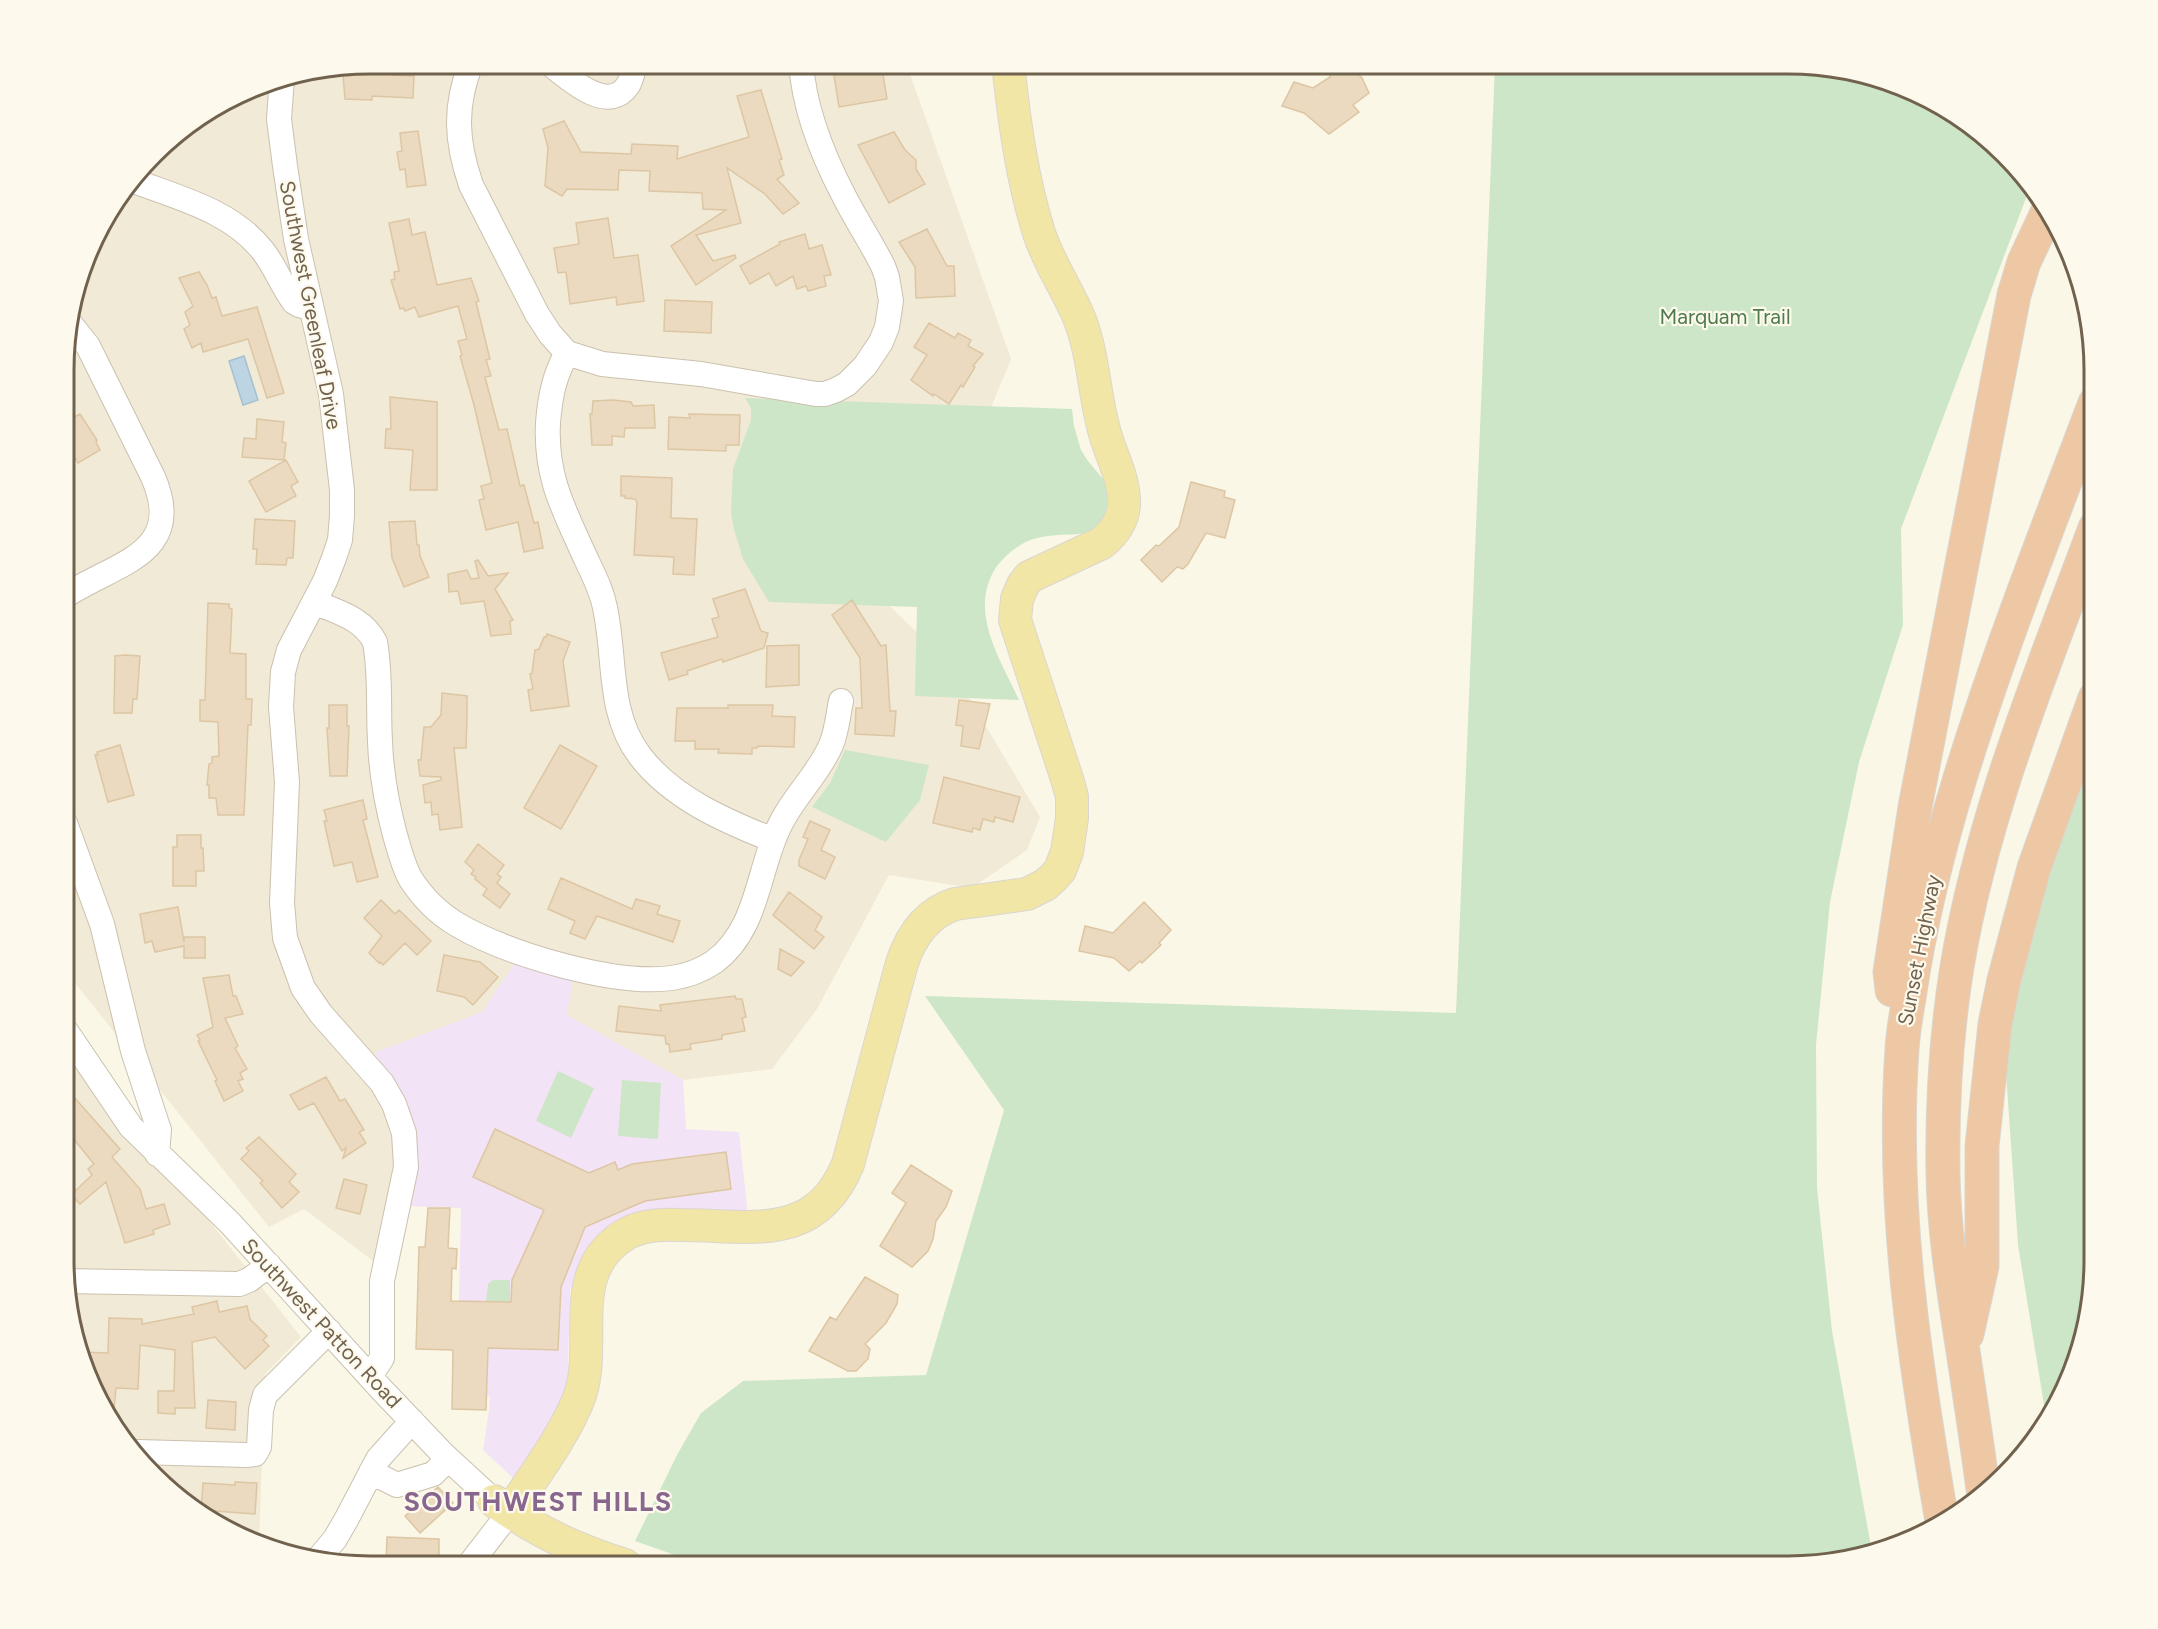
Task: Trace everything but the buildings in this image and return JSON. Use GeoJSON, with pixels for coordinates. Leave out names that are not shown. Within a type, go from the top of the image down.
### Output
{"type":"FeatureCollection","features":[{"type":"Feature","properties":{"kind":"highway"},"geometry":{"type":"LineString","coordinates":[[1902,1048],[1890,972],[1916,807],[2014,296],[2024,262],[2044,220]]}},
{"type":"Feature","properties":{"kind":"highway","name":"Sunset Highway"},"geometry":{"type":"LineString","coordinates":[[1940,1514],[1919,1389],[1906,1285],[1900,1158],[1902,1048],[1919,931],[1951,808],[2014,618],[2084,432]]}},
{"type":"Feature","properties":{"kind":"highway","name":"Sunset Highway"},"geometry":{"type":"LineString","coordinates":[[1982,1483],[1947,1251],[1943,1176],[1944,1079],[1957,966],[1980,863],[2019,734],[2084,558]]}},
{"type":"Feature","properties":{"kind":"highway"},"geometry":{"type":"LineString","coordinates":[[1963,1354],[1982,1266],[1982,1146],[1990,1068],[2002,991],[2018,922],[2034,868],[2084,729]]}},
{"type":"Feature","properties":{"kind":"main road"},"geometry":{"type":"LineString","coordinates":[[502,1507],[563,1428],[580,1395],[584,1369],[587,1293],[590,1279],[603,1253],[624,1235],[647,1227],[672,1224],[771,1226],[794,1220],[817,1210],[834,1191],[848,1164],[902,963],[914,935],[931,916],[946,907],[1015,897],[1045,885],[1060,870],[1067,852],[1071,834],[1072,797],[1045,707],[1019,635],[1014,609],[1023,585],[1029,577],[1102,543],[1111,536],[1122,518],[1124,495],[1117,466],[1102,425],[1086,339],[1074,307],[1047,256],[1039,232],[1017,139],[1009,74]]}},
{"type":"Feature","properties":{"kind":"main road","name":"Southwest Patton Road"},"geometry":{"type":"LineString","coordinates":[[502,1507],[560,1541],[594,1556]]}},
{"type":"Feature","properties":{"kind":"street"},"geometry":{"type":"LineString","coordinates":[[467,74],[462,89],[458,121],[461,153],[471,185],[537,314],[567,353],[602,364],[711,375],[825,394],[847,384],[865,366],[881,342],[887,327],[891,301],[883,266],[844,197],[818,136],[803,74]]}},
{"type":"Feature","properties":{"kind":"street"},"geometry":{"type":"LineString","coordinates":[[564,74],[593,95],[606,97],[622,93],[630,84],[632,74]]}},
{"type":"Feature","properties":{"kind":"street","name":"Southwest Greenleaf Drive"},"geometry":{"type":"LineString","coordinates":[[281,87],[279,119],[285,166],[310,308],[331,394],[342,490],[340,540],[325,581],[289,650],[283,672],[281,707],[287,782],[282,903],[287,946],[303,988],[321,1014],[382,1083],[394,1104],[404,1133],[407,1156],[405,1175],[382,1281],[382,1358],[370,1376]]}},
{"type":"Feature","properties":{"kind":"street"},"geometry":{"type":"LineString","coordinates":[[140,183],[207,208],[236,225],[263,251],[294,302],[310,308]]}},
{"type":"Feature","properties":{"kind":"street"},"geometry":{"type":"LineString","coordinates":[[74,591],[142,553],[154,540],[161,520],[160,499],[153,477],[88,346],[76,331]]}},
{"type":"Feature","properties":{"kind":"street"},"geometry":{"type":"LineString","coordinates":[[567,353],[557,373],[550,396],[547,444],[550,471],[557,493],[603,596],[618,712],[627,734],[646,763],[672,788],[715,814],[773,840]]}},
{"type":"Feature","properties":{"kind":"street"},"geometry":{"type":"LineString","coordinates":[[314,602],[362,624],[370,632],[375,642],[382,767],[393,828],[409,875],[417,889],[458,926],[515,951],[554,963],[616,976],[674,978],[704,968],[728,948],[738,935],[753,905],[773,840],[782,821],[822,762],[831,744],[841,700]]}},
{"type":"Feature","properties":{"kind":"street"},"geometry":{"type":"LineString","coordinates":[[74,846],[105,933],[133,1051],[159,1130],[157,1154]]}},
{"type":"Feature","properties":{"kind":"street","name":"Southwest Patton Road"},"geometry":{"type":"LineString","coordinates":[[74,1043],[131,1127],[216,1209],[448,1459],[502,1507]]}},
{"type":"Feature","properties":{"kind":"street"},"geometry":{"type":"LineString","coordinates":[[74,1281],[239,1284],[249,1280],[268,1265]]}},
{"type":"Feature","properties":{"kind":"street"},"geometry":{"type":"LineString","coordinates":[[145,1452],[255,1454],[259,1447],[261,1410],[265,1395],[329,1331]]}},
{"type":"Feature","properties":{"kind":"street"},"geometry":{"type":"LineString","coordinates":[[324,1552],[335,1539],[378,1459],[412,1421]]}},
{"type":"Feature","properties":{"kind":"street"},"geometry":{"type":"LineString","coordinates":[[371,1472],[397,1485],[434,1474],[448,1459]]}},
{"type":"Feature","properties":{"kind":"street"},"geometry":{"type":"LineString","coordinates":[[473,1556],[502,1507]]}},
{"type":"Feature","properties":{"kind":"shaded area"},"geometry":{"type":"Polygon","coordinates":[[[351,74],[910,74],[1011,359],[983,427],[869,586],[930,645],[956,676],[1040,817],[1027,850],[972,888],[889,875],[817,1009],[772,1069],[683,1080],[567,1015],[515,963],[482,1012],[374,1053],[388,1074],[404,1206],[373,1261],[304,1209],[269,1227],[74,982],[74,351],[79,312],[89,275],[113,222],[135,189],[160,160],[205,123],[256,96],[312,79],[351,74]]]}},
{"type":"Feature","properties":{"kind":"shaded area"},"geometry":{"type":"Polygon","coordinates":[[[515,963],[573,977],[567,1015],[683,1080],[686,1129],[739,1132],[748,1216],[624,1220],[601,1232],[585,1251],[579,1273],[570,1290],[567,1401],[515,1480],[483,1450],[490,1397],[487,1396],[488,1348],[491,1348],[486,1302],[459,1301],[461,1208],[404,1206],[399,1091],[374,1053],[482,1012],[515,963]]]}},
{"type":"Feature","properties":{"kind":"shaded area"},"geometry":{"type":"Polygon","coordinates":[[[74,1050],[301,1337],[265,1374],[259,1534],[205,1506],[160,1469],[123,1424],[96,1373],[79,1317],[74,1278],[74,1050]]]}},
{"type":"Feature","properties":{"kind":"green space","name":"Marquam Trail"},"geometry":{"type":"Polygon","coordinates":[[[1495,74],[1807,74],[1865,84],[1919,104],[1953,123],[1984,147],[2011,174],[2027,195],[1901,529],[1903,625],[1859,762],[1830,902],[1816,1045],[1817,1188],[1832,1331],[1870,1543],[1827,1553],[1788,1556],[678,1556],[635,1541],[677,1455],[701,1413],[743,1381],[926,1375],[1004,1110],[925,996],[1456,1013],[1495,74]]]}},
{"type":"Feature","properties":{"kind":"green space"},"geometry":{"type":"Polygon","coordinates":[[[745,398],[1072,409],[1081,450],[1108,485],[1113,509],[1093,532],[1033,539],[1013,550],[997,566],[989,583],[985,600],[986,617],[996,651],[1019,700],[915,696],[917,607],[769,602],[743,559],[731,513],[733,469],[751,420],[751,408],[745,398]]]}},
{"type":"Feature","properties":{"kind":"green space"},"geometry":{"type":"Polygon","coordinates":[[[845,750],[929,765],[920,800],[886,842],[812,807],[830,783],[845,750]]]}},
{"type":"Feature","properties":{"kind":"green space"},"geometry":{"type":"Polygon","coordinates":[[[2084,774],[2084,1278],[2079,1317],[2069,1354],[2045,1408],[2018,1245],[2006,1073],[2008,1038],[2021,966],[2053,860],[2084,774]]]}},
{"type":"Feature","properties":{"kind":"green space"},"geometry":{"type":"Polygon","coordinates":[[[558,1071],[594,1088],[571,1138],[536,1121],[558,1071]]]}},
{"type":"Feature","properties":{"kind":"green space"},"geometry":{"type":"Polygon","coordinates":[[[622,1080],[661,1083],[658,1139],[618,1136],[622,1080]]]}},
{"type":"Feature","properties":{"kind":"green space"},"geometry":{"type":"Polygon","coordinates":[[[493,1280],[510,1280],[510,1310],[486,1302],[488,1284],[493,1280]]]}},
{"type":"Feature","properties":{"kind":"water"},"geometry":{"type":"Polygon","coordinates":[[[244,356],[258,400],[243,405],[229,361],[244,356]]]}},
{"type":"Feature","properties":{"kind":"district","name":"SOUTHWEST HILLS"},"geometry":{"type":"Point","coordinates":[538,1501]}}]}
